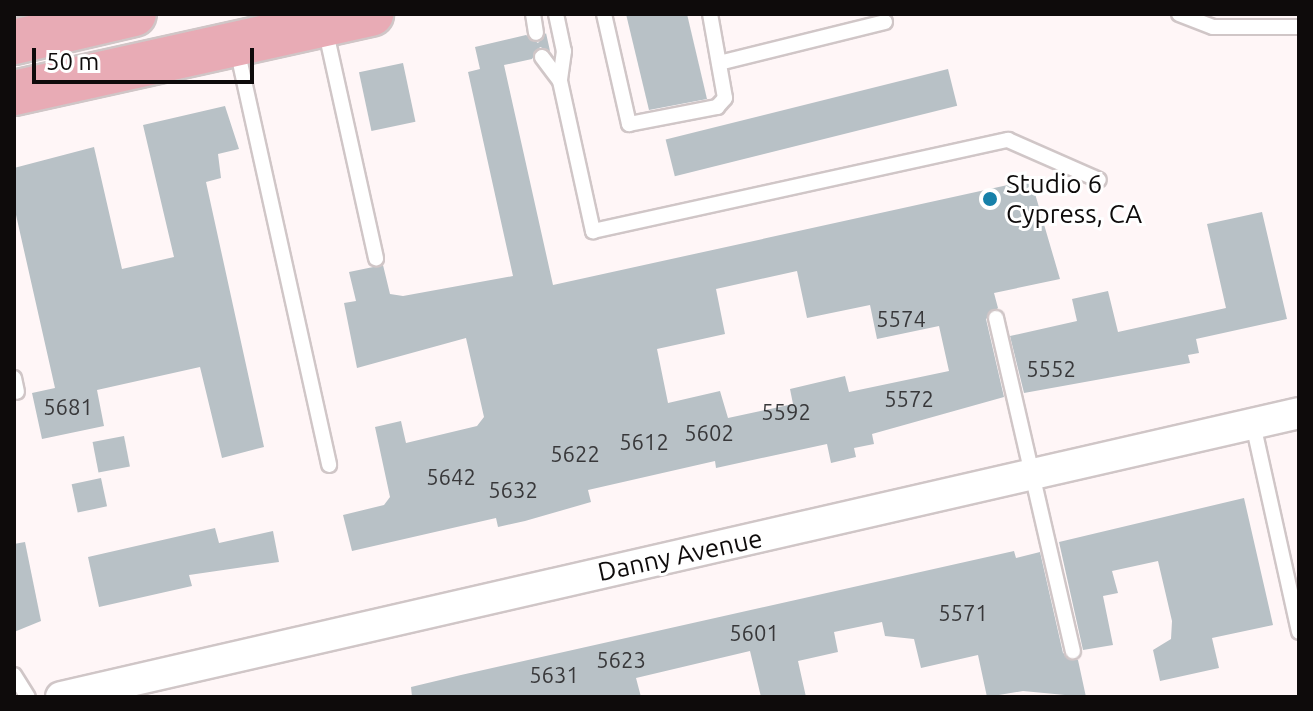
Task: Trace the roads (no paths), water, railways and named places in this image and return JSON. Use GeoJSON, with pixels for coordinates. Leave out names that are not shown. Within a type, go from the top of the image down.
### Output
{"type":"FeatureCollection","features":[{"type":"Feature","properties":{"kind":"main road"},"geometry":{"type":"LineString","coordinates":[[14,93],[371,14]]}},
{"type":"Feature","properties":{"kind":"main road"},"geometry":{"type":"LineString","coordinates":[[14,42],[63,22],[117,16]]}},
{"type":"Feature","properties":{"kind":"street","name":"Danny Avenue"},"geometry":{"type":"LineString","coordinates":[[61,697],[1033,478],[1299,413]]}},
{"type":"Feature","properties":{"kind":"lane"},"geometry":{"type":"LineString","coordinates":[[533,14],[536,33]]}},
{"type":"Feature","properties":{"kind":"lane"},"geometry":{"type":"LineString","coordinates":[[556,14],[564,51],[560,81],[593,231],[1008,140],[1099,180]]}},
{"type":"Feature","properties":{"kind":"lane"},"geometry":{"type":"LineString","coordinates":[[604,14],[629,124],[717,107],[725,98],[710,14]]}},
{"type":"Feature","properties":{"kind":"lane"},"geometry":{"type":"LineString","coordinates":[[1179,14],[1226,28],[1299,27]]}},
{"type":"Feature","properties":{"kind":"lane"},"geometry":{"type":"LineString","coordinates":[[719,63],[885,22]]}},
{"type":"Feature","properties":{"kind":"lane"},"geometry":{"type":"LineString","coordinates":[[324,25],[376,258]]}},
{"type":"Feature","properties":{"kind":"lane"},"geometry":{"type":"LineString","coordinates":[[236,45],[329,465]]}},
{"type":"Feature","properties":{"kind":"lane"},"geometry":{"type":"LineString","coordinates":[[542,57],[560,81]]}},
{"type":"Feature","properties":{"kind":"lane"},"geometry":{"type":"LineString","coordinates":[[996,318],[1073,651]]}},
{"type":"Feature","properties":{"kind":"lane"},"geometry":{"type":"LineString","coordinates":[[1253,424],[1299,632]]}},
{"type":"Feature","properties":{"kind":"lane"},"geometry":{"type":"LineString","coordinates":[[14,675],[28,697]]}},
{"type":"Feature","properties":{"kind":"place","name":"Studio 6 Cypress, CA"},"geometry":{"type":"Point","coordinates":[990,199]}}]}
